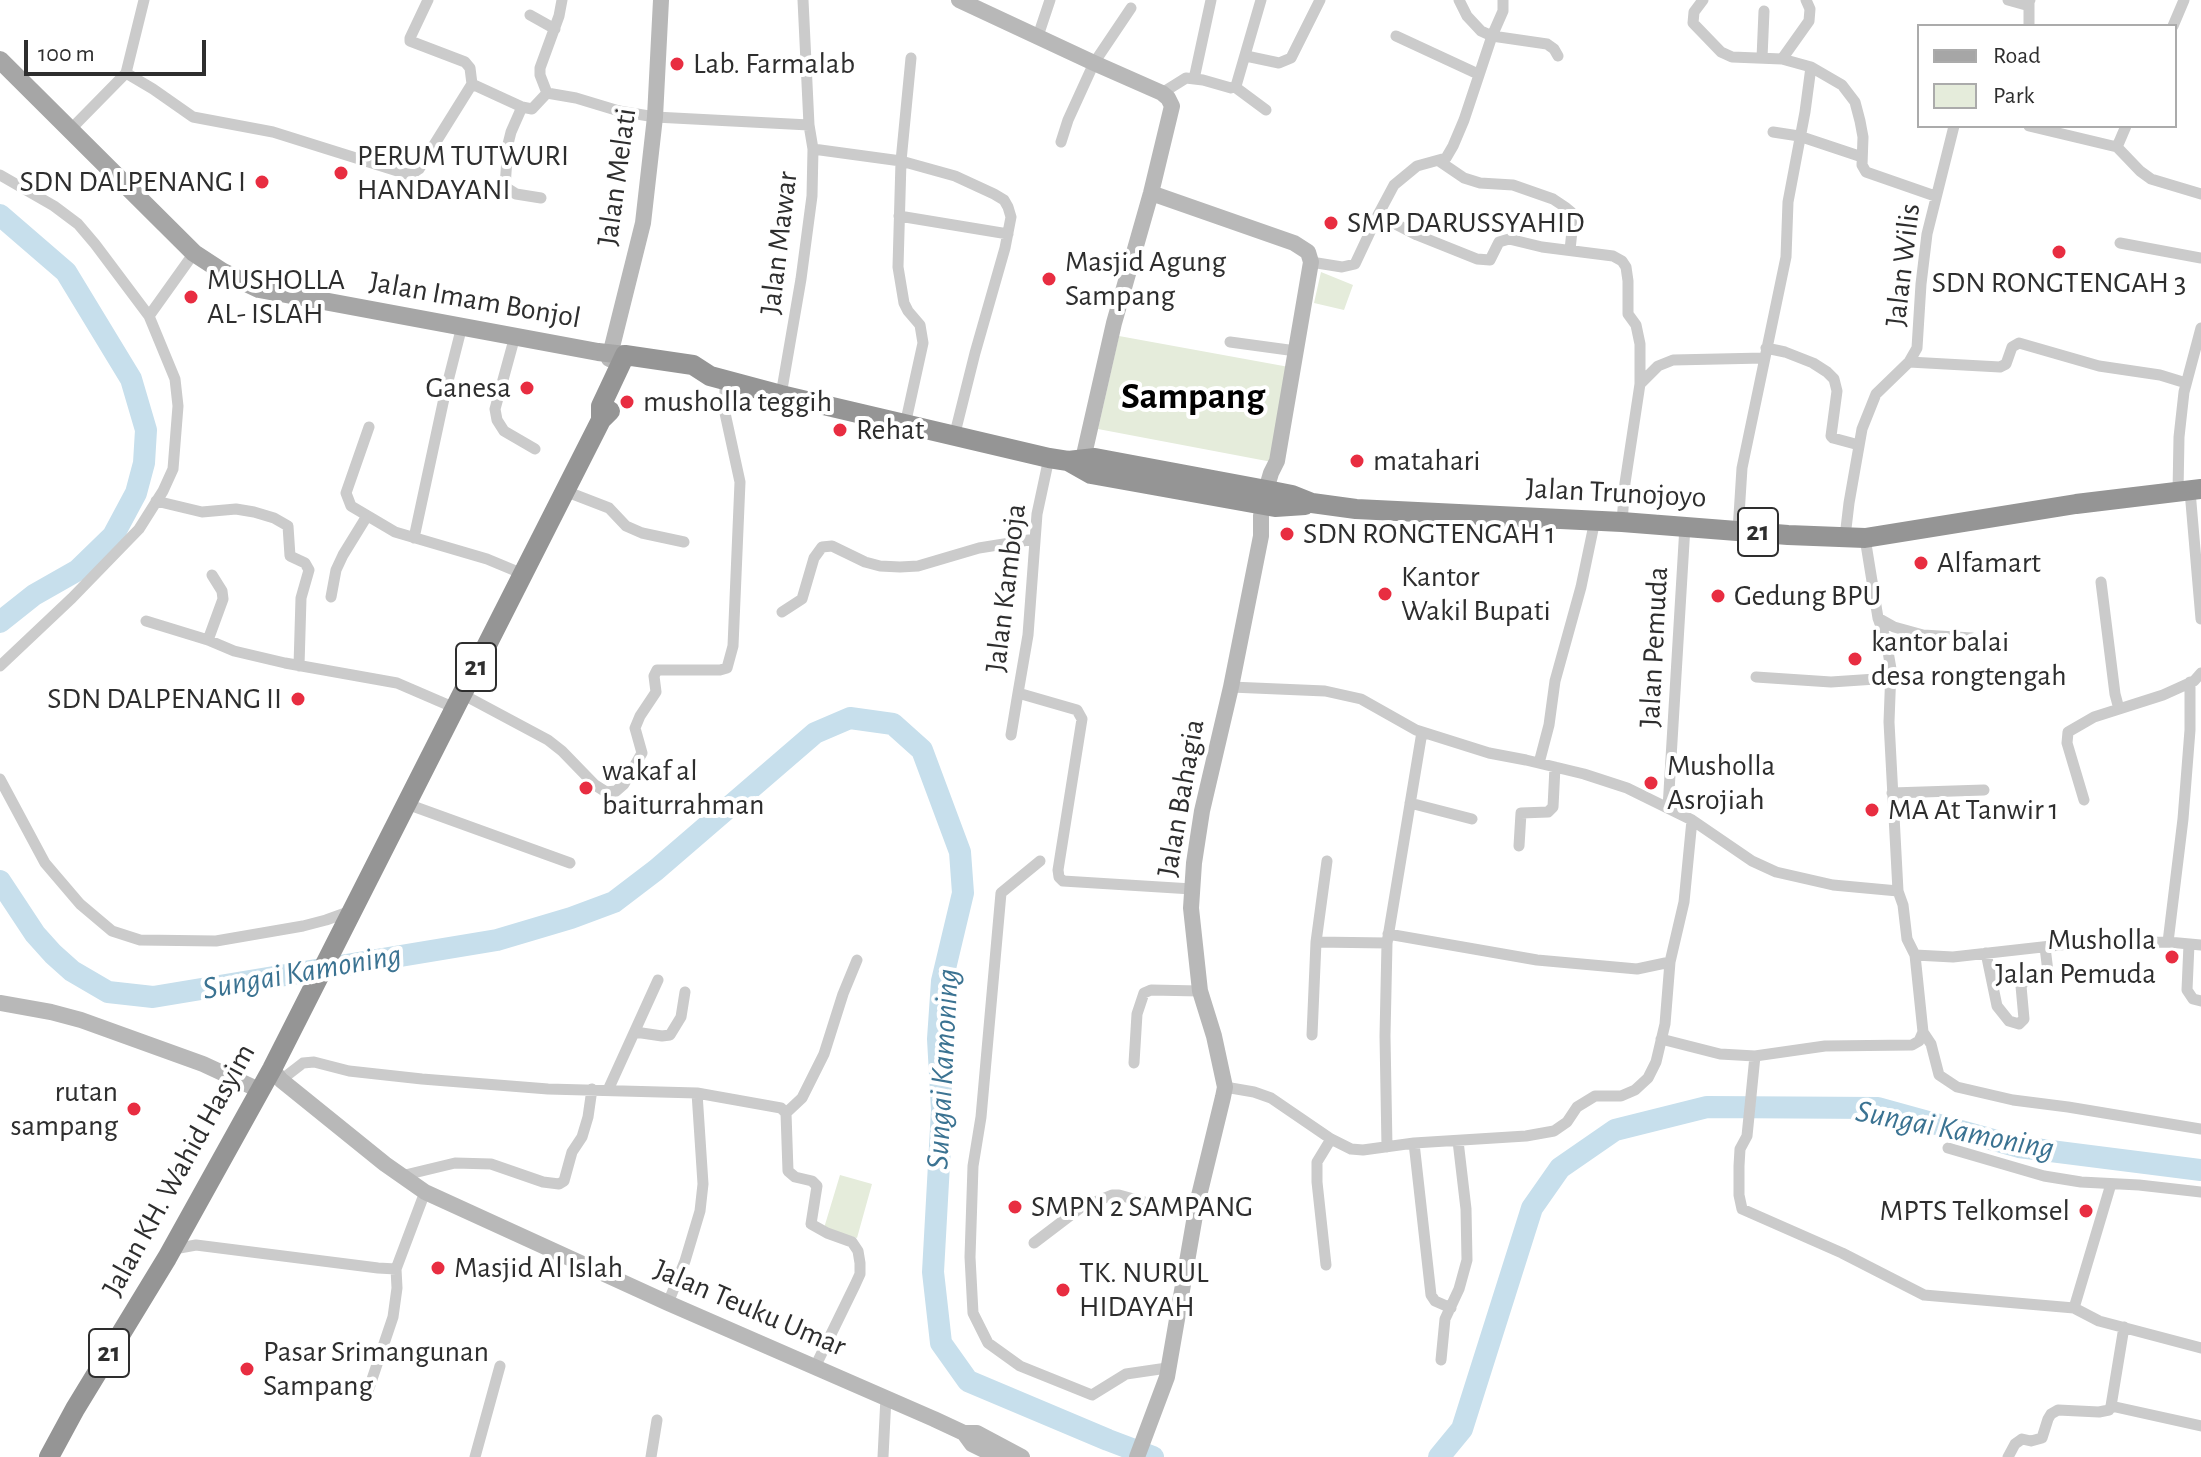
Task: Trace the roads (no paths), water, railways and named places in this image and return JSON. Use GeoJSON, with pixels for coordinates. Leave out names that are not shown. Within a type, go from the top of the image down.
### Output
{"type":"FeatureCollection","features":[{"type":"Feature","properties":{"kind":"highway","name":"21"},"geometry":{"type":"LineString","coordinates":[[353,911],[601,420],[610,412],[618,360],[693,365],[717,378],[781,395],[954,437],[1070,461],[1091,474],[1270,498]]}},
{"type":"Feature","properties":{"kind":"highway","name":"Jalan Trunojoyo"},"geometry":{"type":"LineString","coordinates":[[1270,498],[1291,507],[1312,503],[1384,511],[1595,520],[1855,538],[2062,506],[2190,491]]}},
{"type":"Feature","properties":{"kind":"highway","name":"Jalan KH. Wahid Hasyim"},"geometry":{"type":"LineString","coordinates":[[49,1457],[259,1090],[276,1075],[309,994],[353,911]]}},
{"type":"Feature","properties":{"kind":"main road","name":"Jalan Imam Bonjol"},"geometry":{"type":"LineString","coordinates":[[0,60],[194,253],[223,272],[259,289],[515,336],[618,360]]}},
{"type":"Feature","properties":{"kind":"street"},"geometry":{"type":"LineString","coordinates":[[70,130],[126,73],[144,0]]}},
{"type":"Feature","properties":{"kind":"street"},"geometry":{"type":"LineString","coordinates":[[126,73],[193,117],[273,132],[407,174],[413,173],[419,169],[472,84],[470,68],[465,62],[410,41],[428,0]]}},
{"type":"Feature","properties":{"kind":"street"},"geometry":{"type":"LineString","coordinates":[[547,93],[540,68],[562,0]]}},
{"type":"Feature","properties":{"kind":"street","name":"Jalan Melati"},"geometry":{"type":"LineString","coordinates":[[618,360],[643,223],[655,117],[661,0]]}},
{"type":"Feature","properties":{"kind":"street","name":"Jalan Mawar"},"geometry":{"type":"LineString","coordinates":[[781,395],[812,196],[813,149],[803,0]]}},
{"type":"Feature","properties":{"kind":"street"},"geometry":{"type":"LineString","coordinates":[[959,0],[1162,93],[1172,106],[1113,328],[1070,461]]}},
{"type":"Feature","properties":{"kind":"street"},"geometry":{"type":"LineString","coordinates":[[1038,36],[1050,0]]}},
{"type":"Feature","properties":{"kind":"street"},"geometry":{"type":"LineString","coordinates":[[1194,79],[1211,0]]}},
{"type":"Feature","properties":{"kind":"street"},"geometry":{"type":"LineString","coordinates":[[1235,87],[1261,0]]}},
{"type":"Feature","properties":{"kind":"street"},"geometry":{"type":"LineString","coordinates":[[1246,56],[1279,63],[1291,58],[1320,0]]}},
{"type":"Feature","properties":{"kind":"street"},"geometry":{"type":"LineString","coordinates":[[1459,0],[1467,16],[1481,31],[1492,36],[1547,44],[1558,56]]}},
{"type":"Feature","properties":{"kind":"street"},"geometry":{"type":"LineString","coordinates":[[1151,193],[1294,243],[1308,252],[1311,262],[1342,267],[1355,264],[1394,185],[1417,166],[1446,158],[1453,146],[1503,11],[1503,0]]}},
{"type":"Feature","properties":{"kind":"street"},"geometry":{"type":"LineString","coordinates":[[1703,0],[1694,12],[1693,23],[1715,46],[1732,57],[1782,59],[1811,67],[1842,85],[1855,102],[1863,137],[1862,165],[1866,172],[1935,196]]}},
{"type":"Feature","properties":{"kind":"street"},"geometry":{"type":"LineString","coordinates":[[1782,59],[1809,21],[1810,9],[1806,0]]}},
{"type":"Feature","properties":{"kind":"street"},"geometry":{"type":"LineString","coordinates":[[2008,0],[2026,5],[2029,1]]}},
{"type":"Feature","properties":{"kind":"street"},"geometry":{"type":"LineString","coordinates":[[2174,24],[2184,0]]}},
{"type":"Feature","properties":{"kind":"street"},"geometry":{"type":"LineString","coordinates":[[2029,1],[2029,24]]}},
{"type":"Feature","properties":{"kind":"street"},"geometry":{"type":"LineString","coordinates":[[1061,142],[1094,63],[1131,8]]}},
{"type":"Feature","properties":{"kind":"street"},"geometry":{"type":"LineString","coordinates":[[1762,58],[1764,11]]}},
{"type":"Feature","properties":{"kind":"street"},"geometry":{"type":"LineString","coordinates":[[530,15],[555,29]]}},
{"type":"Feature","properties":{"kind":"street"},"geometry":{"type":"LineString","coordinates":[[1396,36],[1478,74]]}},
{"type":"Feature","properties":{"kind":"street"},"geometry":{"type":"LineString","coordinates":[[905,425],[921,356],[922,335],[920,325],[904,303],[898,267],[901,161],[911,58]]}},
{"type":"Feature","properties":{"kind":"street"},"geometry":{"type":"LineString","coordinates":[[1738,531],[1742,468],[1786,257],[1788,202],[1811,67]]}},
{"type":"Feature","properties":{"kind":"street"},"geometry":{"type":"LineString","coordinates":[[1162,93],[1186,78],[1194,79],[1235,87],[1266,110]]}},
{"type":"Feature","properties":{"kind":"street"},"geometry":{"type":"LineString","coordinates":[[472,84],[522,107],[534,108],[547,93]]}},
{"type":"Feature","properties":{"kind":"street"},"geometry":{"type":"LineString","coordinates":[[547,93],[655,117],[809,125]]}},
{"type":"Feature","properties":{"kind":"street"},"geometry":{"type":"LineString","coordinates":[[522,107],[508,144],[505,187],[516,194],[541,198]]}},
{"type":"Feature","properties":{"kind":"street","name":"Jalan Wilis"},"geometry":{"type":"LineString","coordinates":[[1953,128],[1935,196],[1924,256],[1917,348],[1909,362],[1876,394],[1862,429],[1855,538],[1886,640],[1891,678],[1888,708],[1898,891],[1907,939],[1915,955],[1923,1032],[1931,1044],[1939,1075],[1957,1087],[2013,1100],[2201,1129]]}},
{"type":"Feature","properties":{"kind":"street"},"geometry":{"type":"LineString","coordinates":[[2037,128],[2117,147],[2151,179],[2201,194]]}},
{"type":"Feature","properties":{"kind":"street"},"geometry":{"type":"LineString","coordinates":[[2117,147],[2125,128]]}},
{"type":"Feature","properties":{"kind":"street"},"geometry":{"type":"LineString","coordinates":[[1773,132],[1799,136],[1862,157]]}},
{"type":"Feature","properties":{"kind":"street"},"geometry":{"type":"LineString","coordinates":[[813,149],[901,161],[955,176],[994,194],[1004,200],[1008,207],[1011,217],[1008,234],[954,437]]}},
{"type":"Feature","properties":{"kind":"street"},"geometry":{"type":"LineString","coordinates":[[1439,161],[1464,178],[1480,183],[1513,185],[1544,195],[1565,207],[1571,212],[1573,221],[1570,250]]}},
{"type":"Feature","properties":{"kind":"street"},"geometry":{"type":"LineString","coordinates":[[0,175],[54,206],[78,224],[149,316],[175,379],[178,406],[173,469],[139,529],[0,666]]}},
{"type":"Feature","properties":{"kind":"street"},"geometry":{"type":"LineString","coordinates":[[1378,215],[1417,235],[1477,259],[1490,260],[1499,242],[1504,239],[1613,256],[1622,261],[1626,267],[1628,314],[1636,325],[1640,344],[1640,384],[1622,522]]}},
{"type":"Feature","properties":{"kind":"street"},"geometry":{"type":"LineString","coordinates":[[899,216],[1008,234]]}},
{"type":"Feature","properties":{"kind":"street"},"geometry":{"type":"LineString","coordinates":[[2120,243],[2201,258]]}},
{"type":"Feature","properties":{"kind":"street"},"geometry":{"type":"LineString","coordinates":[[149,316],[194,253]]}},
{"type":"Feature","properties":{"kind":"street","name":"Jalan Bahagia"},"geometry":{"type":"LineString","coordinates":[[1137,1457],[1167,1377],[1195,1216],[1225,1087],[1200,991],[1193,938],[1194,863],[1202,811],[1261,536],[1273,516],[1271,473],[1277,461],[1311,262]]}},
{"type":"Feature","properties":{"kind":"street"},"geometry":{"type":"LineString","coordinates":[[414,538],[462,326]]}},
{"type":"Feature","properties":{"kind":"street"},"geometry":{"type":"LineString","coordinates":[[2201,328],[2186,383],[2179,437],[2190,491],[2201,619]]}},
{"type":"Feature","properties":{"kind":"street"},"geometry":{"type":"LineString","coordinates":[[515,336],[495,409],[504,431],[535,449]]}},
{"type":"Feature","properties":{"kind":"street"},"geometry":{"type":"LineString","coordinates":[[1230,342],[1296,351]]}},
{"type":"Feature","properties":{"kind":"street"},"geometry":{"type":"LineString","coordinates":[[1909,362],[2000,367],[2006,364],[2012,347],[2019,343],[2099,366],[2160,375],[2186,383]]}},
{"type":"Feature","properties":{"kind":"street"},"geometry":{"type":"LineString","coordinates":[[1640,384],[1658,366],[1673,360],[1785,352],[1813,363],[1834,379],[1837,391],[1831,436],[1859,445]]}},
{"type":"Feature","properties":{"kind":"street"},"geometry":{"type":"LineString","coordinates":[[146,621],[234,651],[397,683],[458,701],[548,740],[595,785],[606,792],[616,791],[624,784],[642,753],[635,728],[656,692],[654,676],[657,670],[727,668],[733,646],[740,482],[717,378]]}},
{"type":"Feature","properties":{"kind":"street"},"geometry":{"type":"LineString","coordinates":[[369,427],[346,493],[351,506],[395,532],[487,559],[523,574]]}},
{"type":"Feature","properties":{"kind":"street","name":"Jalan Kamboja"},"geometry":{"type":"LineString","coordinates":[[1070,461],[1037,514],[1028,635],[1018,693],[1077,710],[1082,719],[1058,870],[1060,879],[1192,889]]}},
{"type":"Feature","properties":{"kind":"street"},"geometry":{"type":"LineString","coordinates":[[565,491],[609,508],[626,526],[642,533],[684,542]]}},
{"type":"Feature","properties":{"kind":"street"},"geometry":{"type":"LineString","coordinates":[[156,501],[202,512],[236,509],[254,512],[288,526],[290,556],[305,563],[309,570],[301,598],[299,666]]}},
{"type":"Feature","properties":{"kind":"street"},"geometry":{"type":"LineString","coordinates":[[331,597],[339,562],[367,516]]}},
{"type":"Feature","properties":{"kind":"street"},"geometry":{"type":"LineString","coordinates":[[1539,763],[1549,725],[1555,681],[1581,587],[1595,520]]}},
{"type":"Feature","properties":{"kind":"street","name":"Jalan Pemuda"},"geometry":{"type":"LineString","coordinates":[[1668,808],[1685,526]]}},
{"type":"Feature","properties":{"kind":"street"},"geometry":{"type":"LineString","coordinates":[[782,612],[802,599],[814,558],[822,547],[832,546],[880,566],[900,567],[918,566],[979,548],[1035,539]]}},
{"type":"Feature","properties":{"kind":"street"},"geometry":{"type":"LineString","coordinates":[[208,640],[223,599],[221,588],[212,575]]}},
{"type":"Feature","properties":{"kind":"street"},"geometry":{"type":"LineString","coordinates":[[2101,582],[2119,709]]}},
{"type":"Feature","properties":{"kind":"street"},"geometry":{"type":"LineString","coordinates":[[1878,618],[1894,627],[1923,635],[1972,638]]}},
{"type":"Feature","properties":{"kind":"street"},"geometry":{"type":"LineString","coordinates":[[2084,800],[2066,735],[2073,727],[2163,695],[2194,681],[2201,673]]}},
{"type":"Feature","properties":{"kind":"street"},"geometry":{"type":"LineString","coordinates":[[1756,677],[1831,682],[1891,678]]}},
{"type":"Feature","properties":{"kind":"street"},"geometry":{"type":"LineString","coordinates":[[2168,942],[2183,819],[2190,730],[2190,682]]}},
{"type":"Feature","properties":{"kind":"street"},"geometry":{"type":"LineString","coordinates":[[1231,687],[1325,691],[1361,699],[1419,731],[1489,753],[1555,767],[1627,788],[1692,820],[1752,861],[1776,872],[1833,885],[1898,891]]}},
{"type":"Feature","properties":{"kind":"street"},"geometry":{"type":"LineString","coordinates":[[1011,735],[1018,693]]}},
{"type":"Feature","properties":{"kind":"street"},"geometry":{"type":"LineString","coordinates":[[1387,1147],[1385,1036],[1388,938],[1419,731]]}},
{"type":"Feature","properties":{"kind":"street"},"geometry":{"type":"LineString","coordinates":[[1519,846],[1521,813],[1548,812],[1553,807],[1555,767]]}},
{"type":"Feature","properties":{"kind":"street"},"geometry":{"type":"LineString","coordinates":[[0,779],[45,863],[80,904],[112,931],[140,940],[216,941],[303,926],[353,911]]}},
{"type":"Feature","properties":{"kind":"street"},"geometry":{"type":"LineString","coordinates":[[1892,793],[1984,790]]}},
{"type":"Feature","properties":{"kind":"street"},"geometry":{"type":"LineString","coordinates":[[1410,803],[1472,819]]}},
{"type":"Feature","properties":{"kind":"street"},"geometry":{"type":"LineString","coordinates":[[407,804],[570,863]]}},
{"type":"Feature","properties":{"kind":"street"},"geometry":{"type":"LineString","coordinates":[[1225,1087],[1271,1098],[1351,1149],[1526,1136],[1554,1131],[1567,1122],[1577,1107],[1595,1096],[1621,1096],[1635,1090],[1648,1078],[1656,1062],[1665,1024],[1670,962],[1684,902],[1692,820]]}},
{"type":"Feature","properties":{"kind":"street"},"geometry":{"type":"LineString","coordinates":[[1040,861],[1001,893],[981,1117],[973,1166],[970,1257],[973,1313],[988,1343],[1020,1366],[1092,1395],[1126,1374],[1167,1368]]}},
{"type":"Feature","properties":{"kind":"street"},"geometry":{"type":"LineString","coordinates":[[1312,1035],[1316,942],[1327,861]]}},
{"type":"Feature","properties":{"kind":"street"},"geometry":{"type":"LineString","coordinates":[[1316,942],[1388,938],[1537,960],[1637,969],[1670,962]]}},
{"type":"Feature","properties":{"kind":"street"},"geometry":{"type":"LineString","coordinates":[[1915,955],[1953,957],[2069,944],[2195,944],[2187,990],[2193,999],[2201,1001]]}},
{"type":"Feature","properties":{"kind":"street"},"geometry":{"type":"LineString","coordinates":[[1986,953],[1997,1006],[2009,1021],[2019,1024],[2024,1019],[2021,986],[2027,979],[2048,972],[2045,947]]}},
{"type":"Feature","properties":{"kind":"street"},"geometry":{"type":"LineString","coordinates":[[786,1113],[802,1098],[819,1064],[857,960]]}},
{"type":"Feature","properties":{"kind":"street"},"geometry":{"type":"LineString","coordinates":[[608,1090],[658,980]]}},
{"type":"Feature","properties":{"kind":"street"},"geometry":{"type":"LineString","coordinates":[[1134,1063],[1137,1014],[1144,993],[1151,990],[1200,991]]}},
{"type":"Feature","properties":{"kind":"street"},"geometry":{"type":"LineString","coordinates":[[635,1032],[670,1035],[681,1017],[685,992]]}},
{"type":"Feature","properties":{"kind":"street"},"geometry":{"type":"LineString","coordinates":[[0,1003],[51,1012],[95,1025],[203,1064],[259,1090]]}},
{"type":"Feature","properties":{"kind":"street"},"geometry":{"type":"LineString","coordinates":[[1661,1039],[1720,1054],[1755,1056],[1825,1046],[1903,1046],[1919,1041],[1923,1032]]}},
{"type":"Feature","properties":{"kind":"street"},"geometry":{"type":"LineString","coordinates":[[1755,1056],[1747,1136],[1740,1149],[1739,1195],[1742,1209],[1842,1253],[1924,1295],[2074,1308],[2099,1321],[2201,1348]]}},
{"type":"Feature","properties":{"kind":"street"},"geometry":{"type":"LineString","coordinates":[[276,1075],[303,1063],[314,1062],[349,1071],[422,1079],[548,1089],[697,1093],[781,1108],[786,1113],[788,1171],[817,1186],[811,1224],[852,1242],[858,1251],[860,1263],[860,1274],[815,1367]]}},
{"type":"Feature","properties":{"kind":"street","name":"Jalan Teuku Umar"},"geometry":{"type":"LineString","coordinates":[[276,1075],[425,1192],[964,1433],[977,1433],[1022,1457]]}},
{"type":"Feature","properties":{"kind":"street"},"geometry":{"type":"LineString","coordinates":[[401,1176],[455,1163],[491,1164],[543,1182],[559,1184],[564,1181],[572,1152],[582,1137],[592,1089]]}},
{"type":"Feature","properties":{"kind":"street"},"geometry":{"type":"LineString","coordinates":[[668,1303],[700,1211],[703,1184],[697,1093]]}},
{"type":"Feature","properties":{"kind":"street"},"geometry":{"type":"LineString","coordinates":[[1326,1265],[1317,1162],[1331,1139]]}},
{"type":"Feature","properties":{"kind":"street"},"geometry":{"type":"LineString","coordinates":[[1441,1360],[1445,1319],[1467,1260],[1466,1209],[1458,1141]]}},
{"type":"Feature","properties":{"kind":"street"},"geometry":{"type":"LineString","coordinates":[[1414,1143],[1431,1295],[1435,1301],[1451,1308]]}},
{"type":"Feature","properties":{"kind":"street"},"geometry":{"type":"LineString","coordinates":[[1948,1148],[2044,1176],[2201,1192]]}},
{"type":"Feature","properties":{"kind":"street"},"geometry":{"type":"LineString","coordinates":[[2074,1308],[2111,1184]]}},
{"type":"Feature","properties":{"kind":"street"},"geometry":{"type":"LineString","coordinates":[[367,1394],[393,1317],[396,1269],[425,1192]]}},
{"type":"Feature","properties":{"kind":"street"},"geometry":{"type":"LineString","coordinates":[[1034,1243],[1080,1208],[1112,1195],[1195,1216]]}},
{"type":"Feature","properties":{"kind":"street"},"geometry":{"type":"LineString","coordinates":[[187,1219],[189,1235],[196,1245]]}},
{"type":"Feature","properties":{"kind":"street"},"geometry":{"type":"LineString","coordinates":[[170,1250],[196,1245],[396,1269]]}},
{"type":"Feature","properties":{"kind":"street"},"geometry":{"type":"LineString","coordinates":[[2008,1457],[2015,1444],[2022,1439],[2031,1441],[2042,1438],[2048,1419],[2058,1410],[2109,1410],[2124,1327]]}},
{"type":"Feature","properties":{"kind":"street"},"geometry":{"type":"LineString","coordinates":[[475,1457],[500,1366]]}},
{"type":"Feature","properties":{"kind":"street"},"geometry":{"type":"LineString","coordinates":[[883,1457],[886,1397]]}},
{"type":"Feature","properties":{"kind":"street"},"geometry":{"type":"LineString","coordinates":[[2111,1406],[2201,1426]]}},
{"type":"Feature","properties":{"kind":"street"},"geometry":{"type":"LineString","coordinates":[[651,1457],[657,1420]]}},
{"type":"Feature","properties":{"kind":"street","name":"Jalan Teuku Umar"},"geometry":{"type":"LineString","coordinates":[[964,1433],[972,1444],[998,1457]]}},
{"type":"Feature","properties":{"kind":"waterway","name":"Sungai Kamoning"},"geometry":{"type":"LineString","coordinates":[[0,215],[66,272],[131,379],[146,430],[144,463],[136,493],[113,536],[78,570],[34,595],[0,622]]}},
{"type":"Feature","properties":{"kind":"waterway","name":"Sungai Kamoning"},"geometry":{"type":"LineString","coordinates":[[0,881],[35,934],[53,954],[72,971],[108,992],[153,997],[497,940],[614,902],[656,870],[815,733],[850,718],[893,724],[922,750],[960,852],[963,893],[942,981],[938,1039],[942,1110],[933,1272],[941,1343],[968,1381],[1153,1457]]}},
{"type":"Feature","properties":{"kind":"waterway","name":"Sungai Kamoning"},"geometry":{"type":"LineString","coordinates":[[1439,1457],[1462,1429],[1532,1208],[1560,1168],[1615,1130],[1707,1107],[1878,1108],[2019,1147],[2201,1170]]}},
{"type":"Feature","properties":{"kind":"place","name":"Lab. Farmalab"},"geometry":{"type":"Point","coordinates":[677,64]}},
{"type":"Feature","properties":{"kind":"place","name":"PERUM TUTWURI HANDAYANI"},"geometry":{"type":"Point","coordinates":[341,173]}},
{"type":"Feature","properties":{"kind":"place","name":"SDN DALPENANG I"},"geometry":{"type":"Point","coordinates":[262,182]}},
{"type":"Feature","properties":{"kind":"place","name":"SMP DARUSSYAHID"},"geometry":{"type":"Point","coordinates":[1331,223]}},
{"type":"Feature","properties":{"kind":"place","name":"SDN RONGTENGAH 3"},"geometry":{"type":"Point","coordinates":[2059,252]}},
{"type":"Feature","properties":{"kind":"place","name":"Masjid Agung Sampang"},"geometry":{"type":"Point","coordinates":[1049,279]}},
{"type":"Feature","properties":{"kind":"place","name":"MUSHOLLA AL- ISLAH"},"geometry":{"type":"Point","coordinates":[191,297]}},
{"type":"Feature","properties":{"kind":"place","name":"Ganesa"},"geometry":{"type":"Point","coordinates":[527,388]}},
{"type":"Feature","properties":{"kind":"place","name":"musholla teggih"},"geometry":{"type":"Point","coordinates":[627,402]}},
{"type":"Feature","properties":{"kind":"place","name":"Rehat"},"geometry":{"type":"Point","coordinates":[840,430]}},
{"type":"Feature","properties":{"kind":"place","name":"matahari"},"geometry":{"type":"Point","coordinates":[1357,461]}},
{"type":"Feature","properties":{"kind":"place","name":"SDN RONGTENGAH 1"},"geometry":{"type":"Point","coordinates":[1287,534]}},
{"type":"Feature","properties":{"kind":"place","name":"Alfamart"},"geometry":{"type":"Point","coordinates":[1921,563]}},
{"type":"Feature","properties":{"kind":"place","name":"Kantor Wakil Bupati"},"geometry":{"type":"Point","coordinates":[1385,594]}},
{"type":"Feature","properties":{"kind":"place","name":"Gedung BPU"},"geometry":{"type":"Point","coordinates":[1718,596]}},
{"type":"Feature","properties":{"kind":"place","name":"kantor balai desa rongtengah"},"geometry":{"type":"Point","coordinates":[1855,659]}},
{"type":"Feature","properties":{"kind":"place","name":"SDN DALPENANG II"},"geometry":{"type":"Point","coordinates":[298,699]}},
{"type":"Feature","properties":{"kind":"place","name":"Musholla Asrojiah"},"geometry":{"type":"Point","coordinates":[1651,783]}},
{"type":"Feature","properties":{"kind":"place","name":"wakaf al baiturrahman"},"geometry":{"type":"Point","coordinates":[586,788]}},
{"type":"Feature","properties":{"kind":"place","name":"MA At Tanwir 1"},"geometry":{"type":"Point","coordinates":[1872,810]}},
{"type":"Feature","properties":{"kind":"place","name":"Musholla Jalan Pemuda"},"geometry":{"type":"Point","coordinates":[2172,957]}},
{"type":"Feature","properties":{"kind":"place","name":"rutan sampang"},"geometry":{"type":"Point","coordinates":[134,1109]}},
{"type":"Feature","properties":{"kind":"place","name":"SMPN 2 SAMPANG"},"geometry":{"type":"Point","coordinates":[1015,1207]}},
{"type":"Feature","properties":{"kind":"place","name":"MPTS Telkomsel"},"geometry":{"type":"Point","coordinates":[2086,1211]}},
{"type":"Feature","properties":{"kind":"place","name":"Masjid Al Islah"},"geometry":{"type":"Point","coordinates":[438,1268]}},
{"type":"Feature","properties":{"kind":"place","name":"TK. NURUL HIDAYAH"},"geometry":{"type":"Point","coordinates":[1063,1290]}},
{"type":"Feature","properties":{"kind":"place","name":"Pasar Srimangunan Sampang"},"geometry":{"type":"Point","coordinates":[247,1369]}},
{"type":"Feature","properties":{"kind":"district","name":"Sampang"},"geometry":{"type":"Point","coordinates":[1193,397]}}]}
